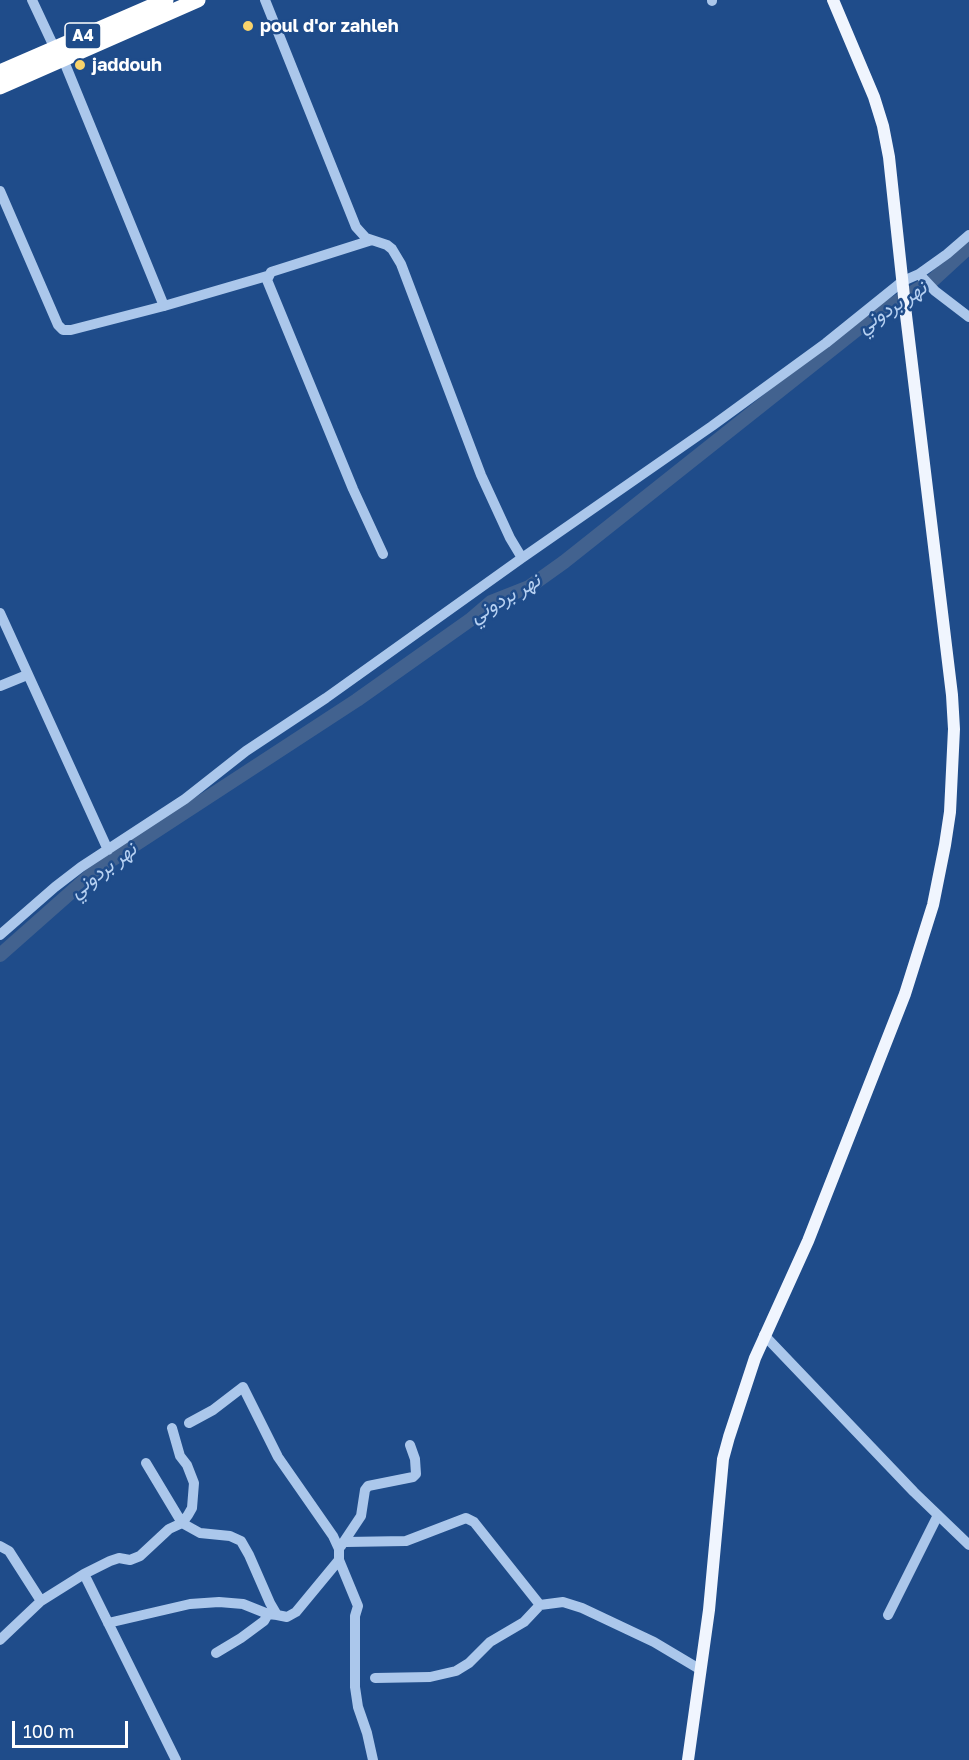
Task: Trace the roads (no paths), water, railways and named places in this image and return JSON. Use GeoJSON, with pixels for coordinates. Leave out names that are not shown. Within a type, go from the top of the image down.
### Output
{"type":"FeatureCollection","features":[{"type":"Feature","properties":{"kind":"highway","name":"A4"},"geometry":{"type":"LineString","coordinates":[[0,87],[59,54],[166,0]]}},
{"type":"Feature","properties":{"kind":"highway","name":"A4"},"geometry":{"type":"LineString","coordinates":[[0,72],[59,54],[198,0]]}},
{"type":"Feature","properties":{"kind":"main road"},"geometry":{"type":"LineString","coordinates":[[688,1760],[701,1671],[723,1459],[737,1407],[764,1335],[808,1241],[904,994],[933,905],[945,845],[952,775],[954,729],[952,695],[906,315],[894,195],[883,126],[874,97],[833,0]]}},
{"type":"Feature","properties":{"kind":"street"},"geometry":{"type":"LineString","coordinates":[[32,0],[59,54],[164,306]]}},
{"type":"Feature","properties":{"kind":"street"},"geometry":{"type":"LineString","coordinates":[[265,0],[356,227],[362,235],[392,249],[401,264],[481,474],[510,538],[522,558]]}},
{"type":"Feature","properties":{"kind":"street"},"geometry":{"type":"LineString","coordinates":[[0,191],[58,325],[63,330],[71,330],[164,306],[267,276],[271,272],[372,240]]}},
{"type":"Feature","properties":{"kind":"street"},"geometry":{"type":"LineString","coordinates":[[0,935],[81,867],[185,799],[246,751],[326,698],[712,426],[904,285],[922,278],[969,235]]}},
{"type":"Feature","properties":{"kind":"street"},"geometry":{"type":"LineString","coordinates":[[267,276],[268,284],[344,468],[383,554]]}},
{"type":"Feature","properties":{"kind":"street"},"geometry":{"type":"LineString","coordinates":[[922,278],[969,317]]}},
{"type":"Feature","properties":{"kind":"street"},"geometry":{"type":"LineString","coordinates":[[0,613],[108,850]]}},
{"type":"Feature","properties":{"kind":"street"},"geometry":{"type":"LineString","coordinates":[[0,686],[27,675]]}},
{"type":"Feature","properties":{"kind":"street"},"geometry":{"type":"LineString","coordinates":[[764,1335],[969,1545]]}},
{"type":"Feature","properties":{"kind":"street"},"geometry":{"type":"LineString","coordinates":[[189,1423],[213,1410],[243,1387],[278,1457],[341,1550],[357,1606],[355,1687],[358,1707],[373,1760]]}},
{"type":"Feature","properties":{"kind":"street"},"geometry":{"type":"LineString","coordinates":[[0,1640],[41,1601],[110,1561],[119,1558],[130,1560],[140,1556],[170,1529],[182,1523],[192,1508],[194,1483],[180,1456],[172,1428]]}},
{"type":"Feature","properties":{"kind":"street"},"geometry":{"type":"LineString","coordinates":[[108,1623],[190,1604],[219,1602],[243,1604],[287,1617],[296,1612],[341,1550],[361,1516],[364,1490],[369,1486],[413,1477],[416,1474],[415,1459],[410,1445]]}},
{"type":"Feature","properties":{"kind":"street"},"geometry":{"type":"LineString","coordinates":[[146,1463],[182,1523],[200,1533],[230,1536],[241,1541],[270,1603],[272,1614]]}},
{"type":"Feature","properties":{"kind":"street"},"geometry":{"type":"LineString","coordinates":[[888,1615],[938,1515]]}},
{"type":"Feature","properties":{"kind":"street"},"geometry":{"type":"LineString","coordinates":[[341,1550],[406,1541],[466,1518],[474,1522],[540,1605]]}},
{"type":"Feature","properties":{"kind":"street"},"geometry":{"type":"LineString","coordinates":[[0,1546],[9,1551],[41,1601]]}},
{"type":"Feature","properties":{"kind":"street"},"geometry":{"type":"LineString","coordinates":[[84,1574],[176,1760]]}},
{"type":"Feature","properties":{"kind":"street"},"geometry":{"type":"LineString","coordinates":[[375,1678],[430,1677],[456,1671],[469,1663],[490,1642],[524,1622],[540,1605],[563,1602],[582,1608],[654,1642],[701,1671]]}},
{"type":"Feature","properties":{"kind":"street"},"geometry":{"type":"LineString","coordinates":[[216,1653],[241,1638],[272,1614]]}},
{"type":"Feature","properties":{"kind":"waterway","name":"نهر بردوني"},"geometry":{"type":"LineString","coordinates":[[0,955],[95,871],[357,700],[470,620],[491,602],[529,587],[564,562],[874,316],[933,280],[969,247]]}},
{"type":"Feature","properties":{"kind":"place","name":"poul d'or zahleh"},"geometry":{"type":"Point","coordinates":[248,26]}},
{"type":"Feature","properties":{"kind":"place","name":"jaddouh"},"geometry":{"type":"Point","coordinates":[80,65]}}]}
